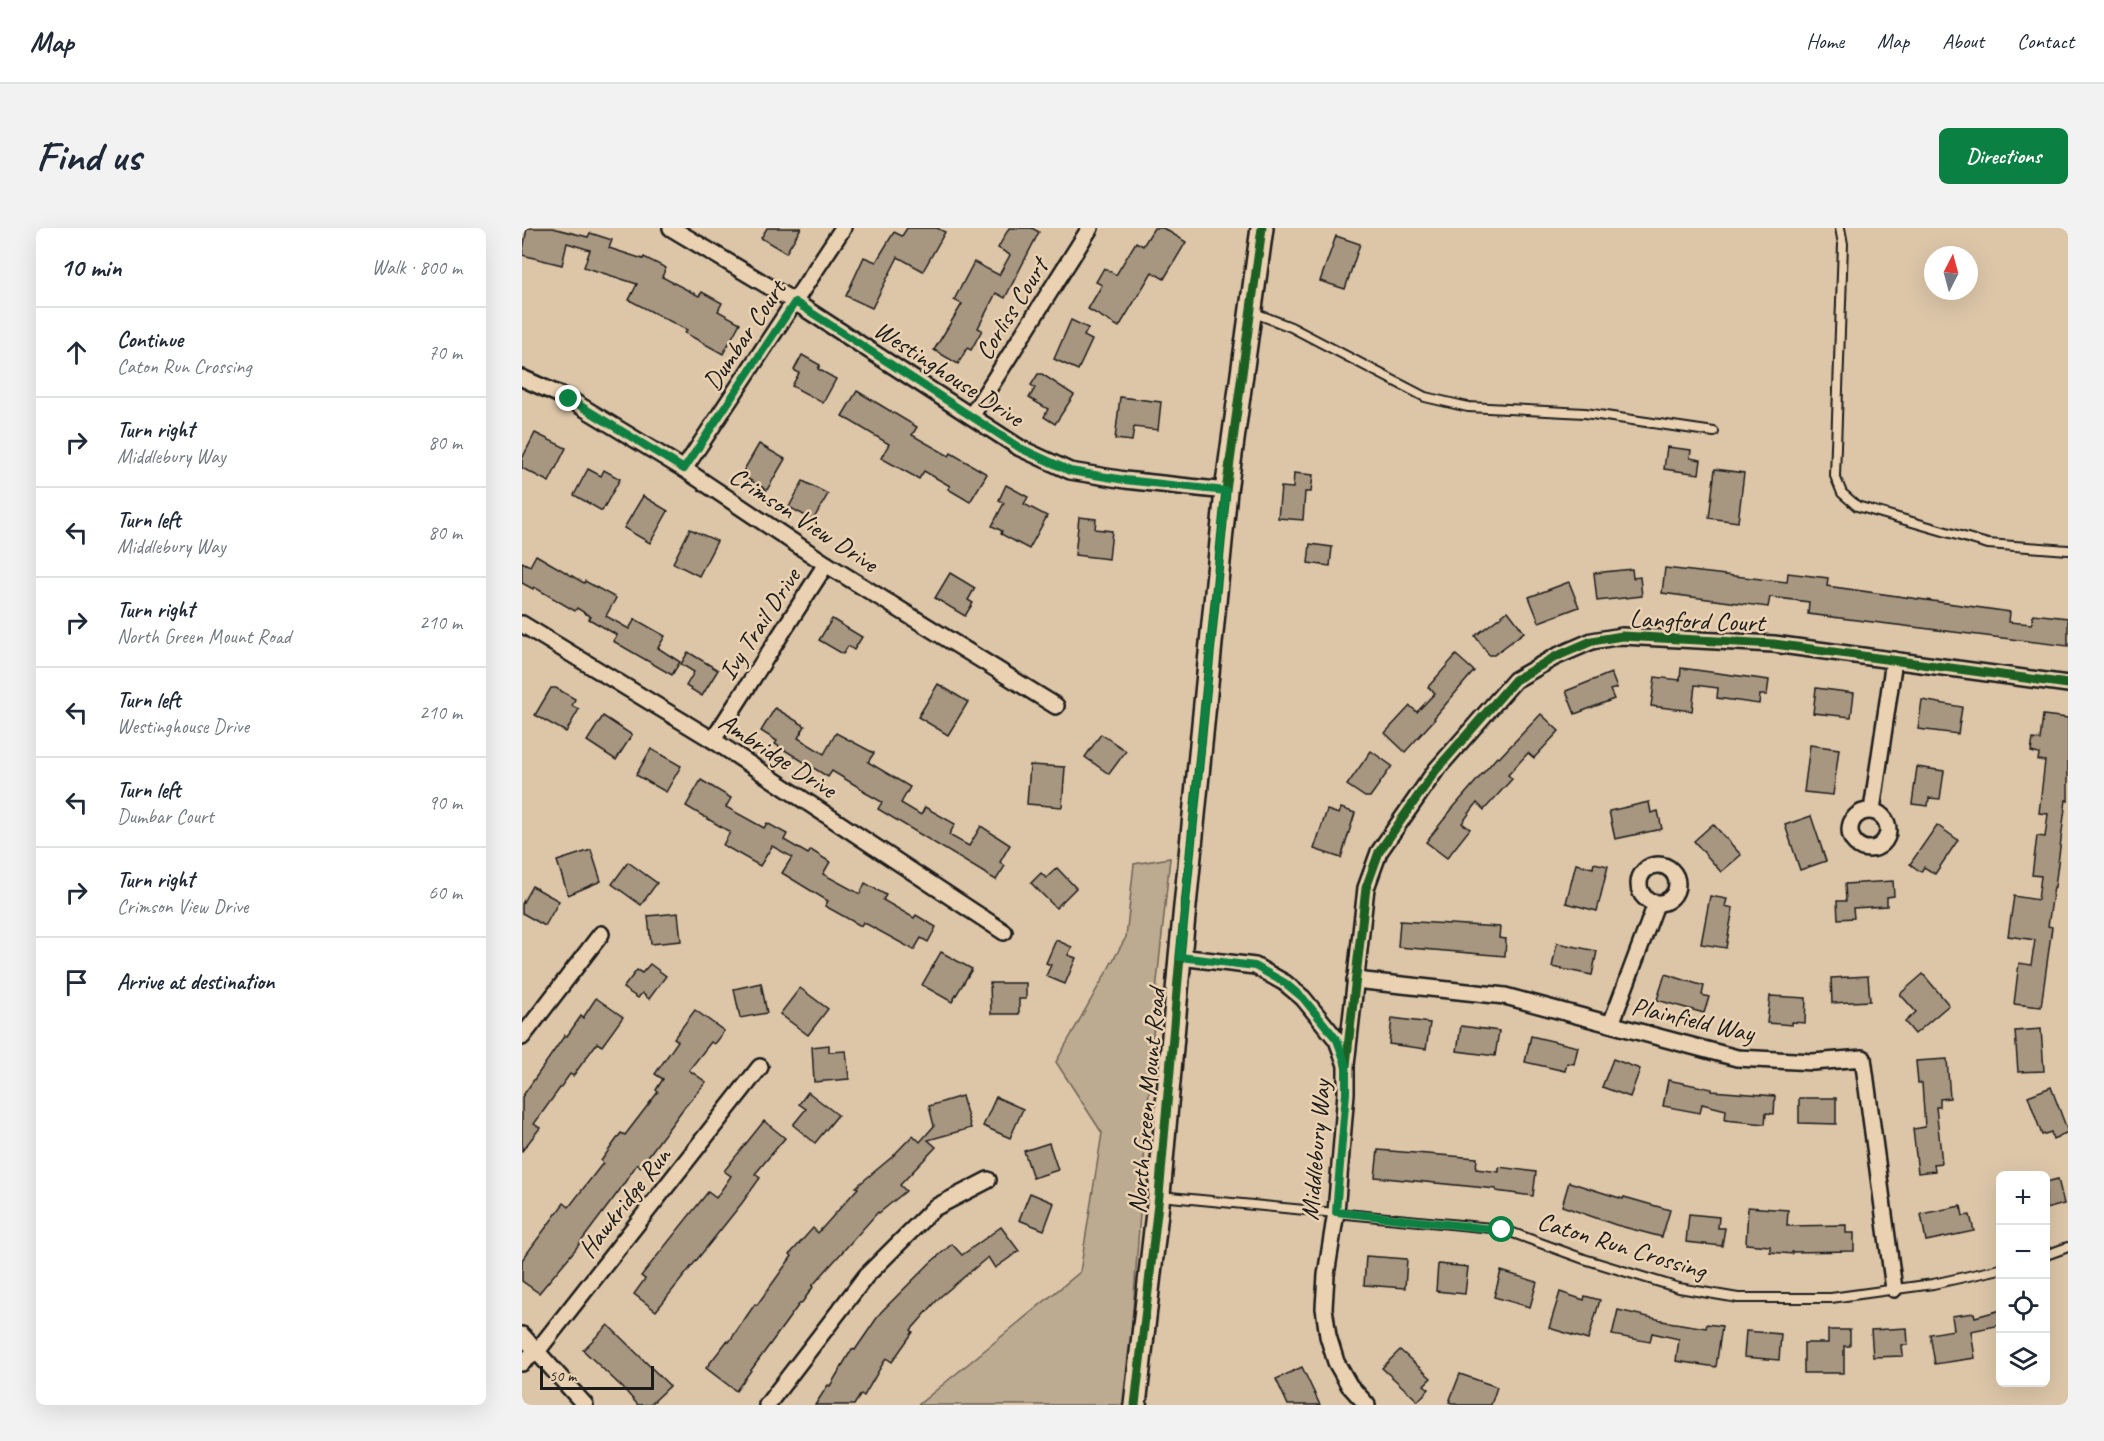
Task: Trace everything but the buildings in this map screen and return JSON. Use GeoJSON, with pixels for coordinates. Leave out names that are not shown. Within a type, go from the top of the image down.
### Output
{"type":"FeatureCollection","features":[{"type":"Feature","properties":{"kind":"street","name":"Westinghouse Drive"},"geometry":{"type":"LineString","coordinates":[[671,228],[795,302],[1020,448],[1070,471],[1125,480],[1226,491]]}},
{"type":"Feature","properties":{"kind":"street","name":"Dumbar Court"},"geometry":{"type":"LineString","coordinates":[[684,469],[843,228]]}},
{"type":"Feature","properties":{"kind":"street","name":"Corliss Court"},"geometry":{"type":"LineString","coordinates":[[972,415],[1090,228]]}},
{"type":"Feature","properties":{"kind":"street","name":"North Green Mount Road"},"geometry":{"type":"LineString","coordinates":[[1135,1405],[1159,1195],[1226,491],[1262,228]]}},
{"type":"Feature","properties":{"kind":"street","name":"Crimson View Drive"},"geometry":{"type":"LineString","coordinates":[[522,378],[569,399],[684,469],[826,564],[1056,706]]}},
{"type":"Feature","properties":{"kind":"street","name":"Ivy Trail Drive"},"geometry":{"type":"LineString","coordinates":[[713,740],[826,564]]}},
{"type":"Feature","properties":{"kind":"street","name":"Ambridge Drive"},"geometry":{"type":"LineString","coordinates":[[522,624],[713,740],[1004,932]]}},
{"type":"Feature","properties":{"kind":"street","name":"Langford Court"},"geometry":{"type":"LineString","coordinates":[[1346,1065],[1366,888],[1379,852],[1436,770],[1515,680],[1555,657],[1592,641],[1622,636],[1774,644],[2068,684]]}},
{"type":"Feature","properties":{"kind":"street"},"geometry":{"type":"LineString","coordinates":[[1872,810],[1894,660]]}},
{"type":"Feature","properties":{"kind":"street"},"geometry":{"type":"LineString","coordinates":[[1611,1024],[1656,903]]}},
{"type":"Feature","properties":{"kind":"street"},"geometry":{"type":"LineString","coordinates":[[522,1037],[601,934]]}},
{"type":"Feature","properties":{"kind":"street","name":"Middlebury Way"},"geometry":{"type":"LineString","coordinates":[[1180,957],[1255,966],[1285,983],[1303,998],[1337,1040],[1346,1065],[1346,1093],[1336,1212],[1326,1275],[1324,1308],[1328,1336],[1336,1362],[1349,1385],[1367,1405]]}},
{"type":"Feature","properties":{"kind":"street","name":"Plainfield Way"},"geometry":{"type":"LineString","coordinates":[[1355,980],[1505,996],[1737,1058],[1813,1062],[1863,1058],[1894,1289]]}},
{"type":"Feature","properties":{"kind":"street","name":"Hawkridge Run"},"geometry":{"type":"LineString","coordinates":[[522,1363],[538,1350],[760,1067]]}},
{"type":"Feature","properties":{"kind":"street"},"geometry":{"type":"LineString","coordinates":[[767,1405],[866,1276],[933,1208],[988,1180]]}},
{"type":"Feature","properties":{"kind":"street"},"geometry":{"type":"LineString","coordinates":[[522,1335],[538,1350],[585,1405]]}},
{"type":"Feature","properties":{"kind":"lane"},"geometry":{"type":"LineString","coordinates":[[1840,228],[1843,244],[1835,476],[1842,493],[1857,506],[1988,544],[2068,550]]}},
{"type":"Feature","properties":{"kind":"lane"},"geometry":{"type":"LineString","coordinates":[[1250,311],[1291,327],[1425,397],[1468,407],[1585,413],[1714,432]]}},
{"type":"Feature","properties":{"kind":"lane","name":"Caton Run Crossing"},"geometry":{"type":"LineString","coordinates":[[1159,1195],[1502,1230],[1584,1259],[1679,1288],[1738,1298],[1831,1298],[1933,1284],[1996,1270]]}},
{"type":"Feature","properties":{"kind":"lane"},"geometry":{"type":"LineString","coordinates":[[2050,1254],[2068,1247]]}},
{"type":"Feature","properties":{"kind":"shaded area"},"geometry":{"type":"Polygon","coordinates":[[[1170,858],[1157,982],[1126,1405],[918,1405],[1080,1272],[1102,1133],[1056,1062],[1126,937],[1134,864],[1170,858]]]}},
{"type":"Feature","properties":{"kind":"cycle path"},"geometry":{"type":"LineString","coordinates":[[1135,1405],[1159,1195],[1226,491],[1262,228]]}},
{"type":"Feature","properties":{"kind":"cycle path"},"geometry":{"type":"LineString","coordinates":[[1346,1065],[1366,888],[1379,852],[1436,770],[1515,680],[1555,657],[1592,641],[1622,636],[1774,644],[2068,684]]}},
{"type":"Feature","properties":{"kind":"route"},"geometry":{"type":"LineString","coordinates":[[569,399],[684,469],[795,302],[1020,448],[1070,471],[1125,480],[1226,491],[1180,957],[1255,966],[1285,983],[1303,998],[1337,1040],[1346,1065],[1346,1093],[1336,1212],[1502,1230]]}}]}
